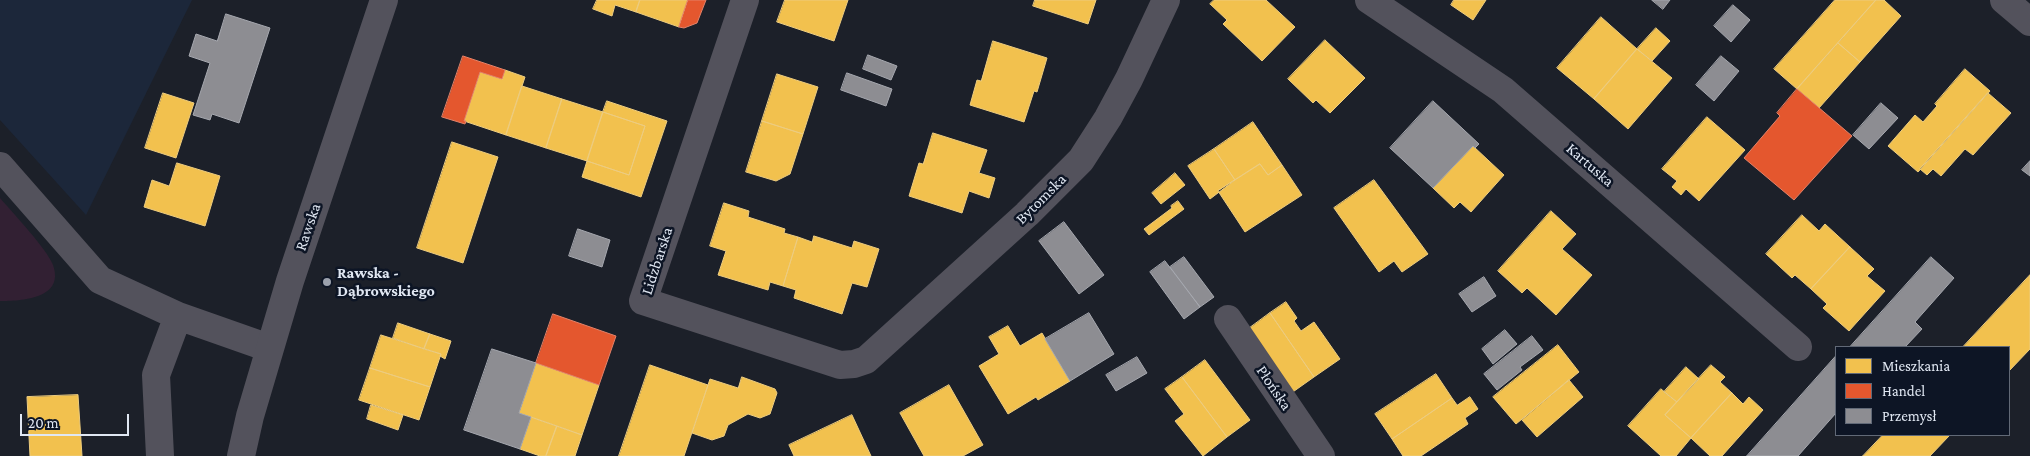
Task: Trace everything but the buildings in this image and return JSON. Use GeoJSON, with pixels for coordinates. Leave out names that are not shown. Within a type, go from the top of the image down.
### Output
{"type":"FeatureCollection","features":[{"type":"Feature","properties":{"kind":"street","name":"Rawska"},"geometry":{"type":"LineString","coordinates":[[241,456],[269,348],[293,271],[384,0]]}},
{"type":"Feature","properties":{"kind":"street","name":"Lidzbarska"},"geometry":{"type":"LineString","coordinates":[[745,0],[643,301],[840,366],[866,360]]}},
{"type":"Feature","properties":{"kind":"street","name":"Bytomska"},"geometry":{"type":"LineString","coordinates":[[866,360],[1028,214],[1081,160],[1108,118],[1129,79],[1166,0]]}},
{"type":"Feature","properties":{"kind":"street","name":"Kartuska"},"geometry":{"type":"LineString","coordinates":[[1370,0],[1503,90],[1798,347]]}},
{"type":"Feature","properties":{"kind":"street"},"geometry":{"type":"LineString","coordinates":[[2004,0],[2030,22]]}},
{"type":"Feature","properties":{"kind":"street"},"geometry":{"type":"LineString","coordinates":[[0,166],[100,280],[178,316],[269,348]]}},
{"type":"Feature","properties":{"kind":"street"},"geometry":{"type":"LineString","coordinates":[[160,456],[156,375],[178,316]]}},
{"type":"Feature","properties":{"kind":"street","name":"Płońska"},"geometry":{"type":"LineString","coordinates":[[1228,319],[1321,456]]}},
{"type":"Feature","properties":{"kind":"shaded area"},"geometry":{"type":"Polygon","coordinates":[[[0,0],[192,0],[86,215],[0,120],[0,0]]]}},
{"type":"Feature","properties":{"kind":"shaded area"},"geometry":{"type":"Polygon","coordinates":[[[0,198],[37,241],[53,265],[55,276],[53,285],[39,296],[29,299],[0,301],[0,198]]]}},
{"type":"Feature","properties":{"kind":"place","name":"Rawska - Dąbrowskiego"},"geometry":{"type":"Point","coordinates":[327,282]}}]}
